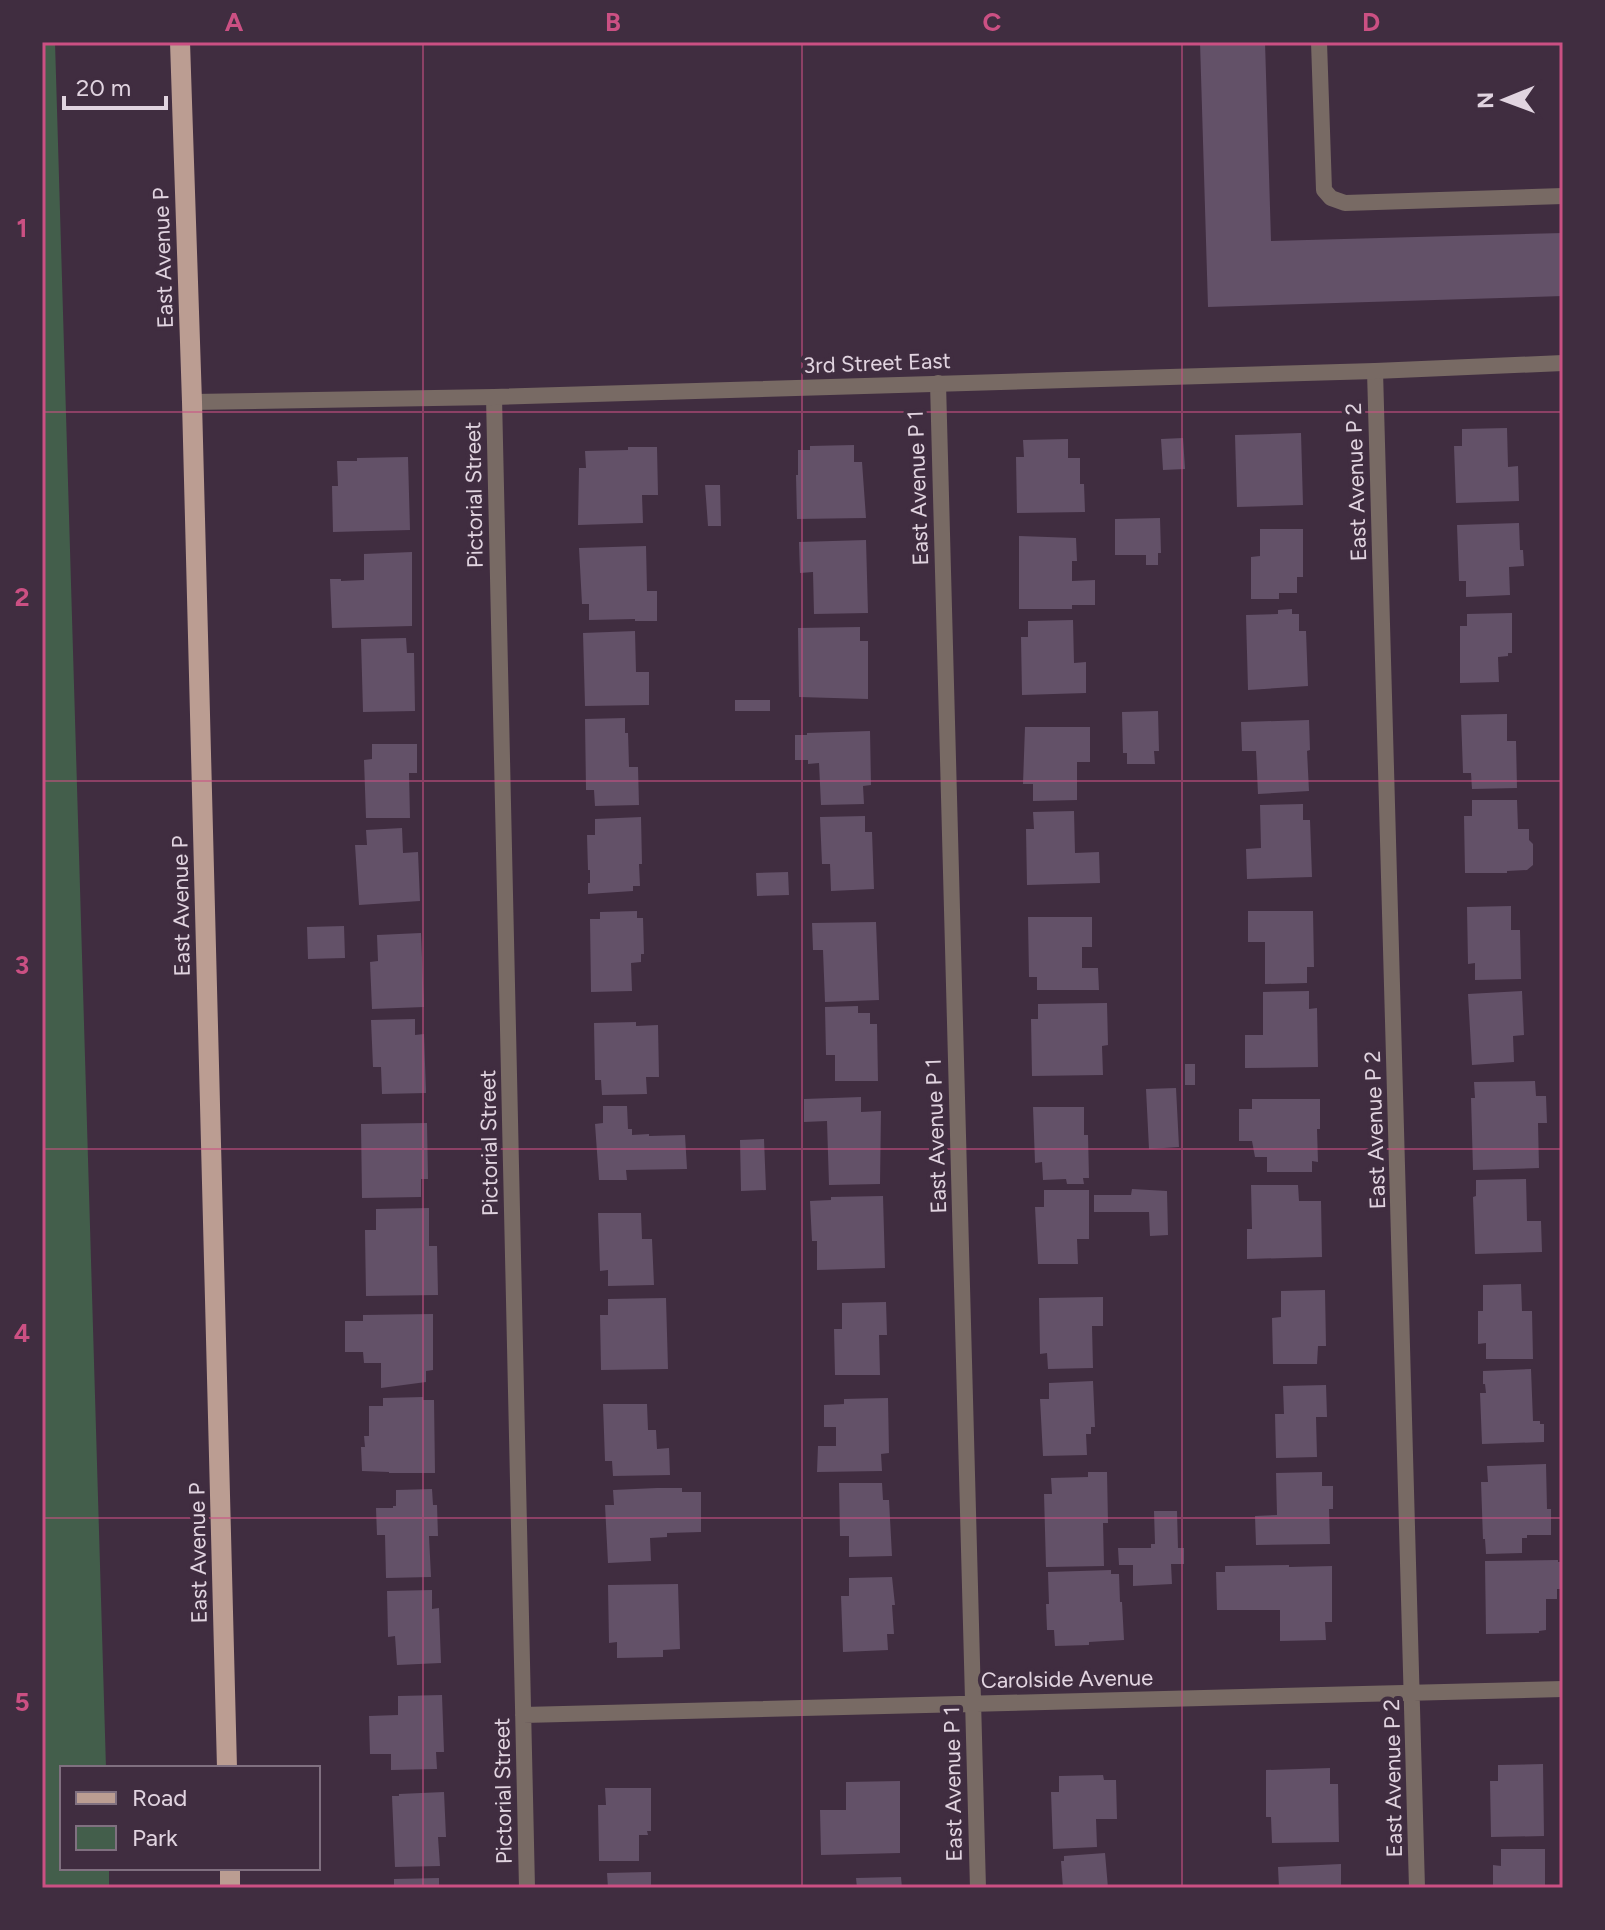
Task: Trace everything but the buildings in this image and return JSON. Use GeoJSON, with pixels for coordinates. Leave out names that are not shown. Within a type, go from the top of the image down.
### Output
{"type":"FeatureCollection","features":[{"type":"Feature","properties":{"kind":"main road","name":"East Avenue P"},"geometry":{"type":"LineString","coordinates":[[180,42],[227,1766]]}},
{"type":"Feature","properties":{"kind":"street"},"geometry":{"type":"LineString","coordinates":[[1319,42],[1324,190],[1331,198],[1345,203],[1563,196]]}},
{"type":"Feature","properties":{"kind":"street","name":"3rd Street East"},"geometry":{"type":"LineString","coordinates":[[192,402],[494,397],[1563,363]]}},
{"type":"Feature","properties":{"kind":"street","name":"East Avenue P 2"},"geometry":{"type":"LineString","coordinates":[[1375,371],[1417,1888]]}},
{"type":"Feature","properties":{"kind":"street","name":"East Avenue P 1"},"geometry":{"type":"LineString","coordinates":[[938,383],[978,1888]]}},
{"type":"Feature","properties":{"kind":"street","name":"Pictorial Street"},"geometry":{"type":"LineString","coordinates":[[494,397],[527,1888]]}},
{"type":"Feature","properties":{"kind":"street","name":"Carolside Avenue"},"geometry":{"type":"LineString","coordinates":[[523,1715],[1563,1689]]}},
{"type":"Feature","properties":{"kind":"green space"},"geometry":{"type":"Polygon","coordinates":[[[42,42],[55,42],[106,1766],[60,1766],[60,1870],[109,1870],[109,1888],[42,1888],[42,42]]]}}]}
